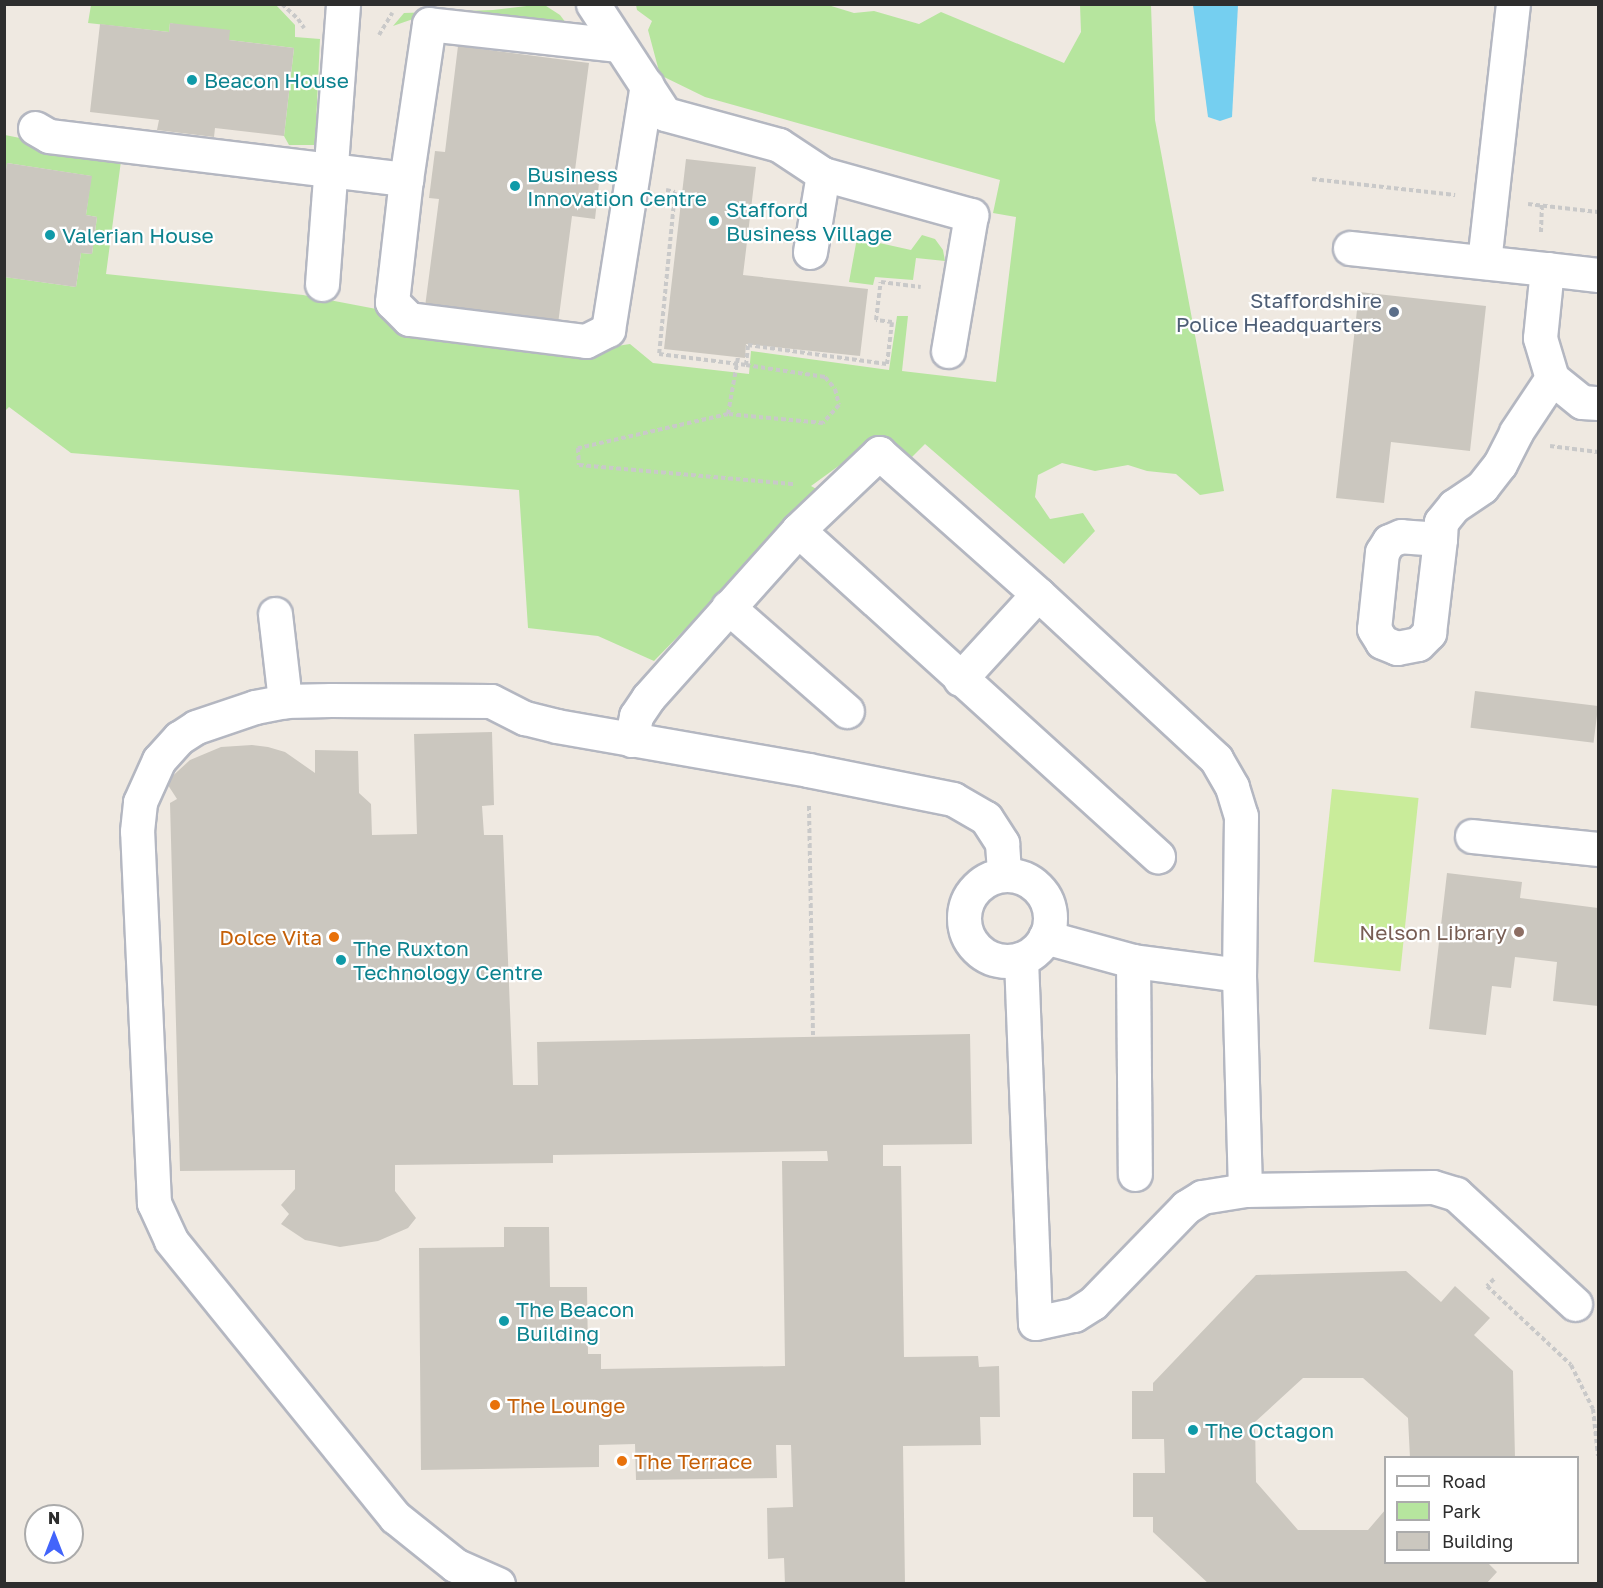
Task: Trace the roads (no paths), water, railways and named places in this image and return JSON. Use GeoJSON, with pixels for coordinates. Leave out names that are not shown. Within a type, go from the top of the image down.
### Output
{"type":"FeatureCollection","features":[{"type":"Feature","properties":{"kind":"lane"},"geometry":{"type":"LineString","coordinates":[[322,284],[343,4]]}},
{"type":"Feature","properties":{"kind":"lane"},"geometry":{"type":"LineString","coordinates":[[593,4],[665,114],[779,145],[823,174],[971,215],[948,351]]}},
{"type":"Feature","properties":{"kind":"lane"},"geometry":{"type":"LineString","coordinates":[[1484,261],[1513,4]]}},
{"type":"Feature","properties":{"kind":"lane"},"geometry":{"type":"LineString","coordinates":[[618,45],[429,24],[406,180],[392,302],[409,319],[586,341],[608,330],[647,84]]}},
{"type":"Feature","properties":{"kind":"lane"},"geometry":{"type":"LineString","coordinates":[[35,128],[49,136],[406,180]]}},
{"type":"Feature","properties":{"kind":"lane"},"geometry":{"type":"LineString","coordinates":[[810,252],[823,174]]}},
{"type":"Feature","properties":{"kind":"lane"},"geometry":{"type":"LineString","coordinates":[[1350,248],[1599,274]]}},
{"type":"Feature","properties":{"kind":"lane"},"geometry":{"type":"LineString","coordinates":[[1547,269],[1540,338],[1552,378],[1582,402],[1599,403]]}},
{"type":"Feature","properties":{"kind":"lane"},"geometry":{"type":"LineString","coordinates":[[1440,539],[1441,522],[1454,506],[1482,487],[1500,464],[1516,432],[1552,378]]}},
{"type":"Feature","properties":{"kind":"lane"},"geometry":{"type":"LineString","coordinates":[[631,740],[636,716],[648,698],[798,530],[879,453],[1038,594],[1216,759],[1233,787],[1241,816],[1239,975],[1245,1190]]}},
{"type":"Feature","properties":{"kind":"lane"},"geometry":{"type":"LineString","coordinates":[[798,530],[1158,856]]}},
{"type":"Feature","properties":{"kind":"lane"},"geometry":{"type":"LineString","coordinates":[[960,679],[1038,594]]}},
{"type":"Feature","properties":{"kind":"lane"},"geometry":{"type":"LineString","coordinates":[[728,607],[847,711]]}},
{"type":"Feature","properties":{"kind":"lane"},"geometry":{"type":"LineString","coordinates":[[275,614],[285,701]]}},
{"type":"Feature","properties":{"kind":"lane"},"geometry":{"type":"LineString","coordinates":[[498,1584],[455,1565],[395,1517],[171,1240],[154,1203],[137,831],[141,802],[159,760],[179,738],[196,727],[229,713],[285,701],[491,701],[525,718],[631,740],[808,770],[953,799],[986,818],[1002,843],[1004,875]]}},
{"type":"Feature","properties":{"kind":"lane"},"geometry":{"type":"LineString","coordinates":[[1472,836],[1599,849]]}},
{"type":"Feature","properties":{"kind":"lane"},"geometry":{"type":"LineString","coordinates":[[1004,875],[1018,876],[1041,891],[1050,916],[1045,937],[1033,953],[1021,959],[993,959],[980,951],[970,940],[964,927],[964,913],[968,898],[989,878],[1004,875]]}},
{"type":"Feature","properties":{"kind":"lane"},"geometry":{"type":"LineString","coordinates":[[1045,937],[1134,961],[1239,975]]}},
{"type":"Feature","properties":{"kind":"lane"},"geometry":{"type":"LineString","coordinates":[[1021,959],[1035,1323],[1074,1315],[1093,1304],[1186,1207],[1202,1197],[1245,1190],[1432,1187],[1456,1194],[1575,1304]]}},
{"type":"Feature","properties":{"kind":"lane"},"geometry":{"type":"LineString","coordinates":[[1134,961],[1136,1174]]}},
{"type":"Feature","properties":{"kind":"water"},"geometry":{"type":"Polygon","coordinates":[[[1193,5],[1238,5],[1232,117],[1220,121],[1208,117],[1193,5]]]}},
{"type":"Feature","properties":{"kind":"place","name":"Beacon House"},"geometry":{"type":"Point","coordinates":[192,80]}},
{"type":"Feature","properties":{"kind":"place","name":"Business Innovation Centre"},"geometry":{"type":"Point","coordinates":[515,186]}},
{"type":"Feature","properties":{"kind":"place","name":"Stafford Business Village"},"geometry":{"type":"Point","coordinates":[714,221]}},
{"type":"Feature","properties":{"kind":"place","name":"Valerian House"},"geometry":{"type":"Point","coordinates":[50,235]}},
{"type":"Feature","properties":{"kind":"place","name":"Staffordshire Police Headquarters"},"geometry":{"type":"Point","coordinates":[1394,312]}},
{"type":"Feature","properties":{"kind":"place","name":"Nelson Library"},"geometry":{"type":"Point","coordinates":[1519,932]}},
{"type":"Feature","properties":{"kind":"place","name":"Dolce Vita"},"geometry":{"type":"Point","coordinates":[334,937]}},
{"type":"Feature","properties":{"kind":"place","name":"The Ruxton Technology Centre"},"geometry":{"type":"Point","coordinates":[341,960]}},
{"type":"Feature","properties":{"kind":"place","name":"The Beacon Building"},"geometry":{"type":"Point","coordinates":[504,1321]}},
{"type":"Feature","properties":{"kind":"place","name":"The Lounge"},"geometry":{"type":"Point","coordinates":[495,1405]}},
{"type":"Feature","properties":{"kind":"place","name":"The Octagon"},"geometry":{"type":"Point","coordinates":[1193,1430]}},
{"type":"Feature","properties":{"kind":"place","name":"The Terrace"},"geometry":{"type":"Point","coordinates":[622,1461]}}]}
